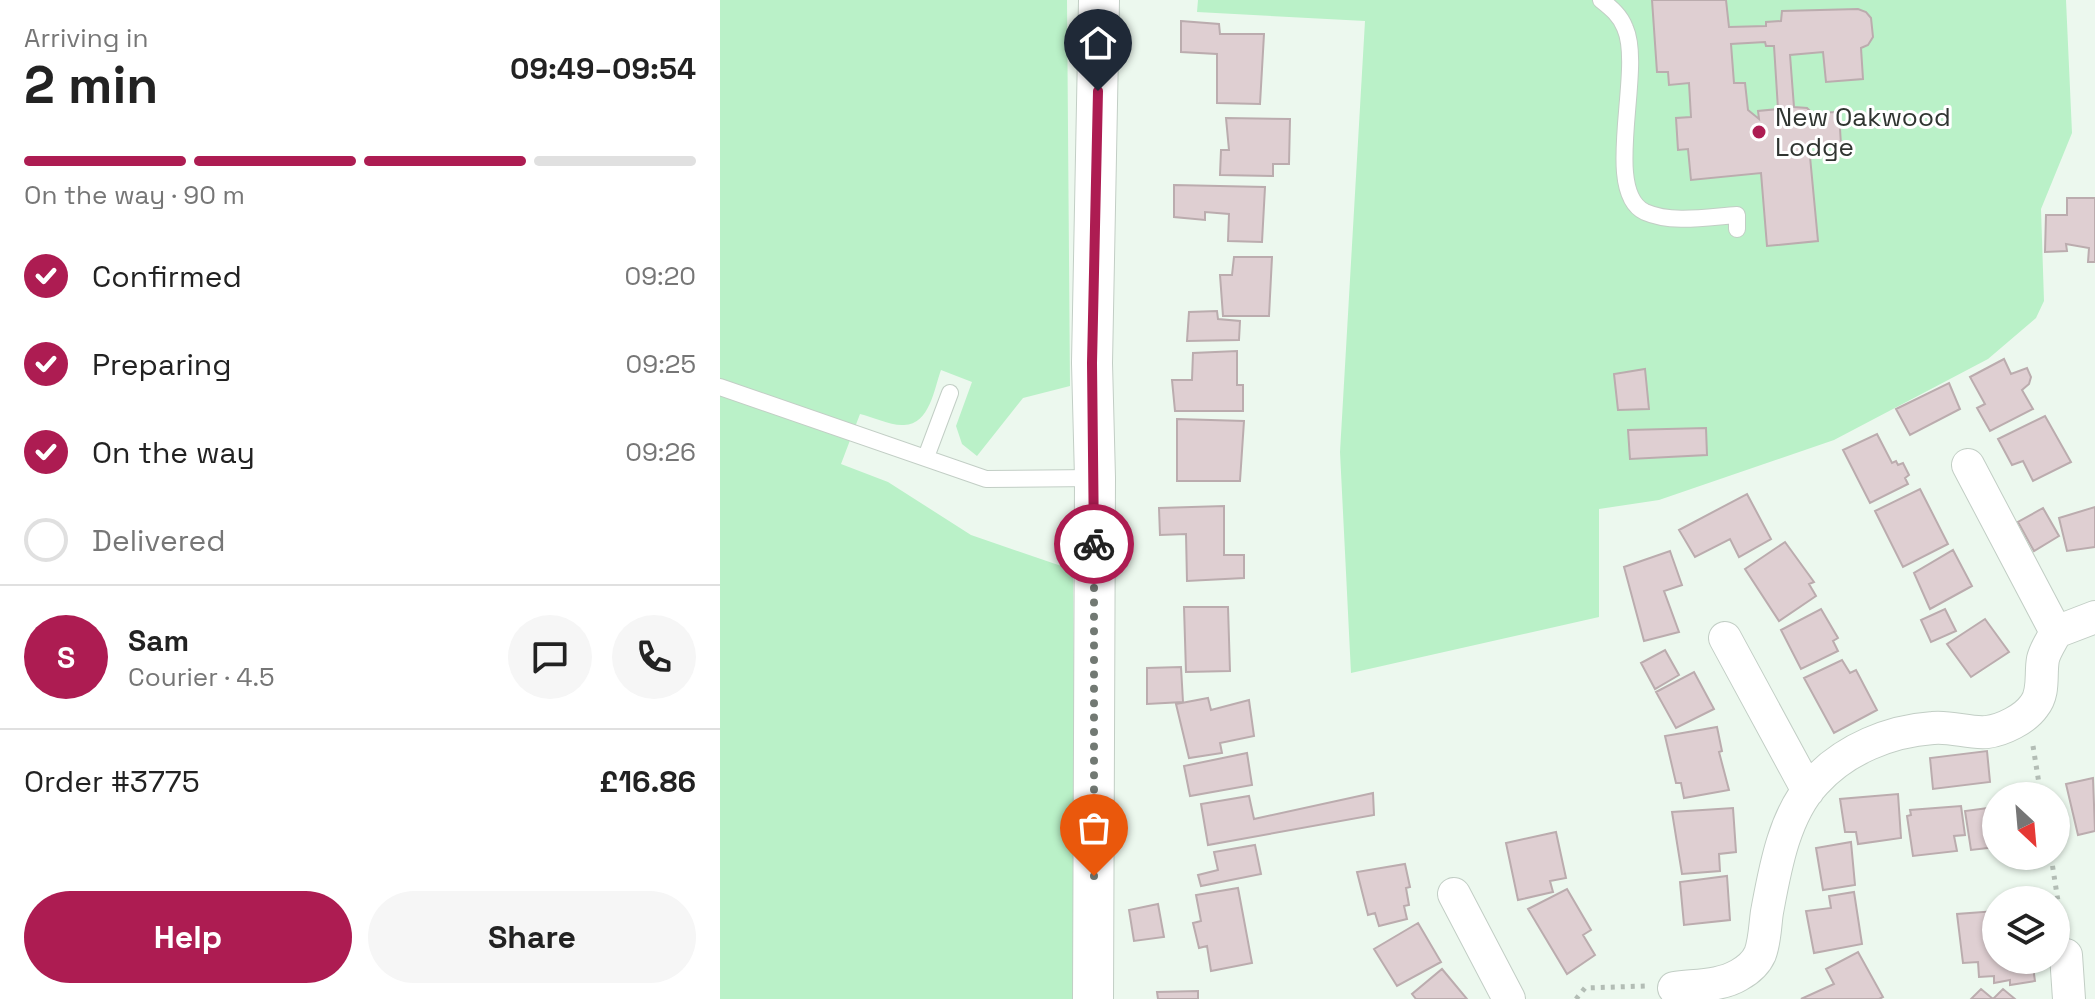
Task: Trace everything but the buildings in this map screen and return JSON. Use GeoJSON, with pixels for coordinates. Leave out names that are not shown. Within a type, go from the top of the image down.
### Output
{"type":"FeatureCollection","features":[{"type":"Feature","properties":{"kind":"street"},"geometry":{"type":"LineString","coordinates":[[1093,999],[1095,478],[1092,363],[1099,0]]}},
{"type":"Feature","properties":{"kind":"street"},"geometry":{"type":"LineString","coordinates":[[1968,465],[2056,632]]}},
{"type":"Feature","properties":{"kind":"street"},"geometry":{"type":"LineString","coordinates":[[1674,988],[1723,981],[1738,976],[1754,965],[1761,952],[1776,865],[1796,811],[1808,791],[1833,765],[1887,736],[1937,727],[1987,732],[2017,722],[2036,705],[2042,682],[2043,658],[2056,632],[2095,617]]}},
{"type":"Feature","properties":{"kind":"street"},"geometry":{"type":"LineString","coordinates":[[1725,638],[1808,791]]}},
{"type":"Feature","properties":{"kind":"street"},"geometry":{"type":"LineString","coordinates":[[1454,894],[1509,999]]}},
{"type":"Feature","properties":{"kind":"street"},"geometry":{"type":"LineString","coordinates":[[2067,974],[2069,999]]}},
{"type":"Feature","properties":{"kind":"lane"},"geometry":{"type":"LineString","coordinates":[[1601,0],[1617,13],[1629,38],[1630,73],[1623,156],[1626,189],[1642,211],[1671,219],[1737,215],[1737,229]]}},
{"type":"Feature","properties":{"kind":"lane"},"geometry":{"type":"LineString","coordinates":[[720,387],[986,479],[1095,478]]}},
{"type":"Feature","properties":{"kind":"lane"},"geometry":{"type":"LineString","coordinates":[[926,457],[950,393]]}},
{"type":"Feature","properties":{"kind":"path"},"geometry":{"type":"LineString","coordinates":[[2028,712],[2039,782]]}},
{"type":"Feature","properties":{"kind":"path"},"geometry":{"type":"LineString","coordinates":[[1576,999],[1585,988],[1636,985],[1674,988]]}},
{"type":"Feature","properties":{"kind":"green space"},"geometry":{"type":"Polygon","coordinates":[[[720,0],[1067,0],[1070,386],[1023,398],[977,456],[962,444],[956,426],[972,382],[941,370],[930,404],[920,419],[913,423],[893,424],[860,414],[841,464],[888,482],[971,535],[1073,570],[1076,999],[720,999],[720,0]]]}},
{"type":"Feature","properties":{"kind":"green space"},"geometry":{"type":"Polygon","coordinates":[[[1198,0],[2066,0],[2072,133],[2041,209],[2044,301],[2036,318],[1988,359],[1834,440],[1659,500],[1599,509],[1599,617],[1351,673],[1340,452],[1365,21],[1197,12],[1198,0]]]}},
{"type":"Feature","properties":{"kind":"way so far"},"geometry":{"type":"LineString","coordinates":[[1094,544],[1094,876]]}},
{"type":"Feature","properties":{"kind":"place","name":"New Oakwood Lodge"},"geometry":{"type":"Point","coordinates":[1759,132]}},
{"type":"Feature","properties":{"kind":"route"},"geometry":{"type":"LineString","coordinates":[[1094,544],[1092,363],[1098,91]]}}]}
